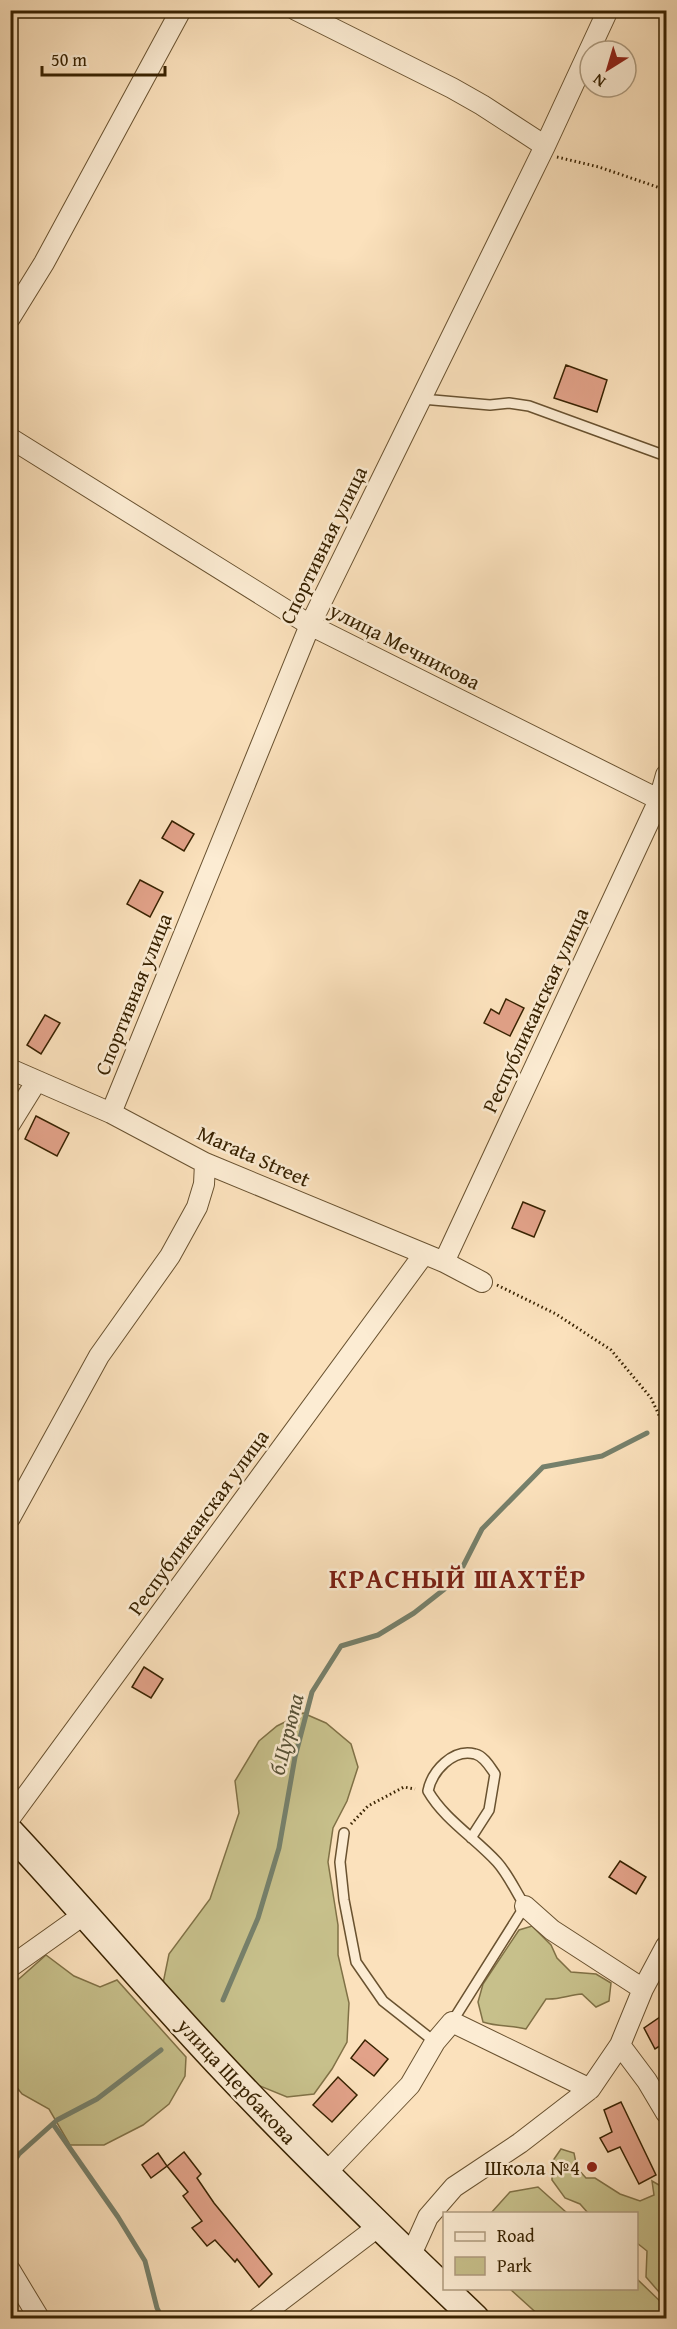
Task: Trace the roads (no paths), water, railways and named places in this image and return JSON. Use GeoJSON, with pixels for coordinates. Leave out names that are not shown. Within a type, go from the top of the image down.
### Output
{"type":"FeatureCollection","features":[{"type":"Feature","properties":{"kind":"street"},"geometry":{"type":"LineString","coordinates":[[10,318],[44,264],[181,10]]}},
{"type":"Feature","properties":{"kind":"street"},"geometry":{"type":"LineString","coordinates":[[296,10],[482,105],[543,150]]}},
{"type":"Feature","properties":{"kind":"street","name":"Спортивная улица"},"geometry":{"type":"LineString","coordinates":[[111,1113],[310,625],[543,150],[608,10]]}},
{"type":"Feature","properties":{"kind":"street","name":"улица Мечникова"},"geometry":{"type":"LineString","coordinates":[[10,438],[310,625],[663,802]]}},
{"type":"Feature","properties":{"kind":"street","name":"Республиканская улица"},"geometry":{"type":"LineString","coordinates":[[444,1262],[663,802],[666,776]]}},
{"type":"Feature","properties":{"kind":"street","name":"Marata Street"},"geometry":{"type":"LineString","coordinates":[[10,1069],[111,1113],[205,1163],[444,1262],[482,1282]]}},
{"type":"Feature","properties":{"kind":"street"},"geometry":{"type":"LineString","coordinates":[[10,1125],[36,1082]]}},
{"type":"Feature","properties":{"kind":"street"},"geometry":{"type":"LineString","coordinates":[[10,1518],[99,1356],[170,1256],[197,1207],[204,1184],[205,1163]]}},
{"type":"Feature","properties":{"kind":"street","name":"Республиканская улица"},"geometry":{"type":"LineString","coordinates":[[10,1818],[424,1254]]}},
{"type":"Feature","properties":{"kind":"street","name":"улица Щербакова"},"geometry":{"type":"LineString","coordinates":[[10,1833],[86,1913],[226,2072],[325,2174],[443,2288]]}},
{"type":"Feature","properties":{"kind":"street"},"geometry":{"type":"LineString","coordinates":[[525,1906],[552,1930],[643,1989]]}},
{"type":"Feature","properties":{"kind":"street"},"geometry":{"type":"LineString","coordinates":[[10,1967],[86,1913]]}},
{"type":"Feature","properties":{"kind":"street"},"geometry":{"type":"LineString","coordinates":[[410,2257],[428,2217],[454,2187],[520,2142],[590,2089],[620,2045],[643,1989],[666,1946]]}},
{"type":"Feature","properties":{"kind":"street"},"geometry":{"type":"LineString","coordinates":[[325,2174],[410,2085],[435,2042],[452,2022],[590,2089]]}},
{"type":"Feature","properties":{"kind":"street"},"geometry":{"type":"LineString","coordinates":[[620,2045],[666,2113]]}},
{"type":"Feature","properties":{"kind":"street"},"geometry":{"type":"LineString","coordinates":[[258,2319],[379,2226]]}},
{"type":"Feature","properties":{"kind":"street"},"geometry":{"type":"LineString","coordinates":[[10,2270],[39,2319]]}},
{"type":"Feature","properties":{"kind":"street","name":"улица Щербакова"},"geometry":{"type":"LineString","coordinates":[[445,2290],[475,2319]]}},
{"type":"Feature","properties":{"kind":"lane"},"geometry":{"type":"LineString","coordinates":[[422,399],[529,406],[666,456]]}},
{"type":"Feature","properties":{"kind":"lane"},"geometry":{"type":"LineString","coordinates":[[452,2022],[525,1906],[499,1863],[471,1838],[433,1800],[428,1791],[429,1782],[439,1769],[456,1754],[475,1754],[484,1760],[495,1774],[489,1810],[471,1838]]}},
{"type":"Feature","properties":{"kind":"lane"},"geometry":{"type":"LineString","coordinates":[[344,1833],[340,1862],[344,1900],[356,1962],[383,2001],[435,2042]]}},
{"type":"Feature","properties":{"kind":"waterway","name":"б.Цурюпа"},"geometry":{"type":"LineString","coordinates":[[223,2000],[258,1918],[279,1848],[295,1757],[312,1692],[341,1646],[378,1635],[414,1613],[456,1580],[482,1529],[543,1467],[602,1456],[647,1433]]}},
{"type":"Feature","properties":{"kind":"waterway","name":"б.Цурюпа"},"geometry":{"type":"LineString","coordinates":[[10,2168],[19,2154],[57,2120],[97,2099],[161,2050]]}},
{"type":"Feature","properties":{"kind":"waterway"},"geometry":{"type":"LineString","coordinates":[[53,2124],[118,2217],[145,2261],[157,2308],[162,2318]]}},
{"type":"Feature","properties":{"kind":"place","name":"Школа №4"},"geometry":{"type":"Point","coordinates":[592,2167]}},
{"type":"Feature","properties":{"kind":"district","name":"КРАСНЫЙ ШАХТЁР"},"geometry":{"type":"Point","coordinates":[458,1578]}}]}
